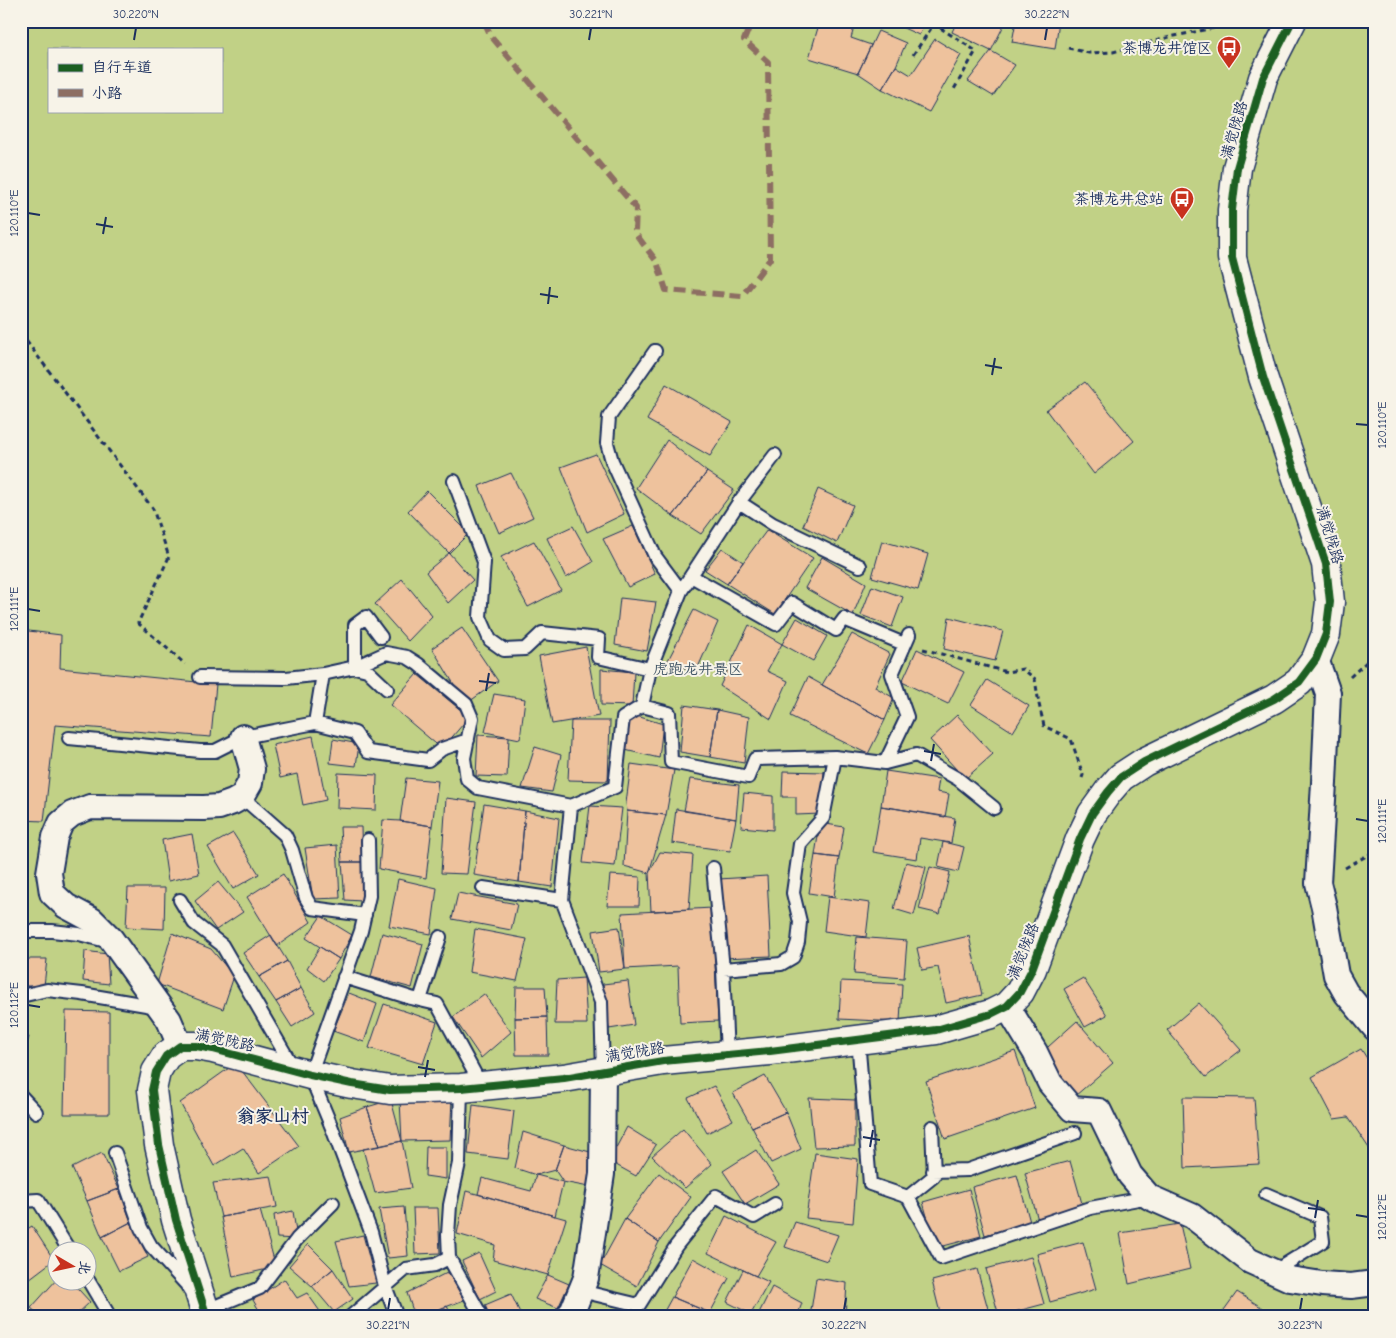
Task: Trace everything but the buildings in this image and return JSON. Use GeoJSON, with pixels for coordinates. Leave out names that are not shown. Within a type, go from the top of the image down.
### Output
{"type":"FeatureCollection","features":[{"type":"Feature","properties":{"kind":"street","name":"满觉陇路"},"geometry":{"type":"LineString","coordinates":[[206,1314],[176,1220],[159,1145],[152,1090],[156,1072],[166,1056],[180,1046],[196,1046],[302,1073],[390,1090],[471,1086],[564,1078],[664,1061],[770,1051],[936,1030],[991,1014],[1007,1006],[1020,992],[1032,969],[1080,839],[1092,814],[1108,792],[1121,778],[1144,762],[1274,699],[1299,682],[1316,659],[1326,634],[1330,602],[1326,564],[1263,377],[1232,258],[1232,210],[1237,168],[1263,78],[1292,21]]}},
{"type":"Feature","properties":{"kind":"street"},"geometry":{"type":"LineString","coordinates":[[1316,659],[1328,693],[1318,883],[1336,975],[1346,993],[1375,1028]]}},
{"type":"Feature","properties":{"kind":"street"},"geometry":{"type":"LineString","coordinates":[[180,1046],[169,1020],[114,944],[92,920],[66,906],[52,893],[49,873],[55,837],[61,823],[72,814],[90,807],[204,808],[219,807],[234,802],[242,797],[250,783],[252,769],[243,737]]}},
{"type":"Feature","properties":{"kind":"street"},"geometry":{"type":"LineString","coordinates":[[1007,1006],[1035,1052],[1050,1083],[1072,1109],[1099,1111],[1130,1175],[1148,1197],[1192,1216],[1250,1261],[1290,1279],[1351,1286],[1375,1283]]}},
{"type":"Feature","properties":{"kind":"street"},"geometry":{"type":"LineString","coordinates":[[568,1317],[573,1310],[586,1278],[602,1174],[602,1072]]}},
{"type":"Feature","properties":{"kind":"lane"},"geometry":{"type":"LineString","coordinates":[[655,351],[609,417],[607,443],[612,461],[655,556],[681,591]]}},
{"type":"Feature","properties":{"kind":"lane"},"geometry":{"type":"LineString","coordinates":[[200,677],[286,678],[323,674],[355,667],[386,654],[407,657],[466,704],[472,718],[464,758],[468,778],[478,788],[571,806],[615,787],[624,718],[642,706],[650,668],[681,591],[739,502],[774,455]]}},
{"type":"Feature","properties":{"kind":"lane"},"geometry":{"type":"LineString","coordinates":[[454,481],[484,562],[480,617],[490,640],[504,650],[525,649],[542,634],[600,639],[598,658],[650,668]]}},
{"type":"Feature","properties":{"kind":"lane"},"geometry":{"type":"LineString","coordinates":[[739,502],[773,524],[860,566]]}},
{"type":"Feature","properties":{"kind":"lane"},"geometry":{"type":"LineString","coordinates":[[690,576],[776,624],[792,603],[836,630],[844,619],[906,639],[892,674],[907,717],[885,763]]}},
{"type":"Feature","properties":{"kind":"lane"},"geometry":{"type":"LineString","coordinates":[[355,667],[355,624],[366,618],[381,637]]}},
{"type":"Feature","properties":{"kind":"lane"},"geometry":{"type":"LineString","coordinates":[[355,667],[367,670],[387,689]]}},
{"type":"Feature","properties":{"kind":"lane"},"geometry":{"type":"LineString","coordinates":[[315,723],[323,674]]}},
{"type":"Feature","properties":{"kind":"lane"},"geometry":{"type":"LineString","coordinates":[[642,706],[669,713],[671,762],[748,777],[755,759],[835,757],[885,763],[916,755],[958,780],[994,808]]}},
{"type":"Feature","properties":{"kind":"lane"},"geometry":{"type":"LineString","coordinates":[[69,738],[215,751],[243,737],[315,723],[355,732],[368,752],[428,760],[442,749],[468,740]]}},
{"type":"Feature","properties":{"kind":"lane"},"geometry":{"type":"LineString","coordinates":[[723,969],[781,964],[793,957],[798,942],[800,922],[794,894],[800,844],[823,818],[835,757]]}},
{"type":"Feature","properties":{"kind":"lane"},"geometry":{"type":"LineString","coordinates":[[242,797],[285,836],[292,850],[306,898],[312,908],[365,915]]}},
{"type":"Feature","properties":{"kind":"lane"},"geometry":{"type":"LineString","coordinates":[[571,806],[562,900],[601,1002],[602,1072]]}},
{"type":"Feature","properties":{"kind":"lane"},"geometry":{"type":"LineString","coordinates":[[302,1073],[344,977],[361,932],[369,896],[368,840]]}},
{"type":"Feature","properties":{"kind":"lane"},"geometry":{"type":"LineString","coordinates":[[713,868],[723,969],[727,1054]]}},
{"type":"Feature","properties":{"kind":"lane"},"geometry":{"type":"LineString","coordinates":[[482,888],[562,900]]}},
{"type":"Feature","properties":{"kind":"lane"},"geometry":{"type":"LineString","coordinates":[[180,900],[194,922],[222,945],[302,1073],[332,1128],[371,1232],[385,1286],[397,1317]]}},
{"type":"Feature","properties":{"kind":"lane"},"geometry":{"type":"LineString","coordinates":[[21,931],[52,931],[80,934],[114,944]]}},
{"type":"Feature","properties":{"kind":"lane"},"geometry":{"type":"LineString","coordinates":[[420,1000],[440,937]]}},
{"type":"Feature","properties":{"kind":"lane"},"geometry":{"type":"LineString","coordinates":[[344,977],[437,1004],[471,1086],[459,1163],[450,1205],[448,1235],[450,1258],[482,1317]]}},
{"type":"Feature","properties":{"kind":"lane"},"geometry":{"type":"LineString","coordinates":[[21,996],[47,990],[82,994],[161,1008]]}},
{"type":"Feature","properties":{"kind":"lane"},"geometry":{"type":"LineString","coordinates":[[858,1039],[870,1184],[908,1198],[940,1258],[1090,1208],[1148,1197]]}},
{"type":"Feature","properties":{"kind":"lane"},"geometry":{"type":"LineString","coordinates":[[21,1096],[36,1112]]}},
{"type":"Feature","properties":{"kind":"lane"},"geometry":{"type":"LineString","coordinates":[[908,1198],[934,1176],[932,1127]]}},
{"type":"Feature","properties":{"kind":"lane"},"geometry":{"type":"LineString","coordinates":[[933,1171],[968,1170],[1075,1133]]}},
{"type":"Feature","properties":{"kind":"lane"},"geometry":{"type":"LineString","coordinates":[[116,1153],[141,1228],[151,1246],[186,1284],[199,1314],[206,1314],[260,1288],[298,1239],[333,1203]]}},
{"type":"Feature","properties":{"kind":"lane"},"geometry":{"type":"LineString","coordinates":[[1266,1194],[1320,1217],[1322,1241],[1273,1272]]}},
{"type":"Feature","properties":{"kind":"lane"},"geometry":{"type":"LineString","coordinates":[[581,1291],[639,1305],[676,1246],[716,1196],[754,1217],[775,1204]]}},
{"type":"Feature","properties":{"kind":"lane"},"geometry":{"type":"LineString","coordinates":[[21,1201],[38,1200],[63,1240]]}},
{"type":"Feature","properties":{"kind":"lane"},"geometry":{"type":"LineString","coordinates":[[350,1317],[406,1269],[435,1266],[450,1258]]}},
{"type":"Feature","properties":{"kind":"lane"},"geometry":{"type":"LineString","coordinates":[[94,1290],[110,1317]]}},
{"type":"Feature","properties":{"kind":"path"},"geometry":{"type":"LineString","coordinates":[[942,29],[946,21]]}},
{"type":"Feature","properties":{"kind":"path"},"geometry":{"type":"LineString","coordinates":[[1068,48],[1089,53],[1113,52],[1218,27],[1264,21]]}},
{"type":"Feature","properties":{"kind":"path"},"geometry":{"type":"LineString","coordinates":[[913,55],[934,24],[976,51],[953,91]]}},
{"type":"Feature","properties":{"kind":"path"},"geometry":{"type":"LineString","coordinates":[[21,334],[153,509],[169,557],[138,623],[200,677]]}},
{"type":"Feature","properties":{"kind":"path"},"geometry":{"type":"LineString","coordinates":[[906,639],[1007,672],[1023,669],[1035,679],[1044,726],[1071,739],[1083,775],[1081,781]]}},
{"type":"Feature","properties":{"kind":"path"},"geometry":{"type":"LineString","coordinates":[[1326,686],[1351,677],[1374,655],[1375,657]]}},
{"type":"Feature","properties":{"kind":"green space","name":"虎跑龙井景区"},"geometry":{"type":"Polygon","coordinates":[[[21,21],[1375,21],[1375,1317],[21,1317],[21,21]]]}},
{"type":"Feature","properties":{"kind":"marked path"},"geometry":{"type":"LineString","coordinates":[[484,21],[491,36],[636,208],[635,233],[657,262],[666,290],[742,296],[770,259],[768,62],[744,40],[752,21]]}},
{"type":"Feature","properties":{"kind":"cycle path"},"geometry":{"type":"LineString","coordinates":[[207,1317],[176,1220],[159,1145],[152,1090],[156,1072],[166,1056],[180,1046],[213,1049],[310,1075],[390,1090],[461,1088],[564,1078],[663,1061],[770,1051],[936,1030],[991,1014],[1007,1006],[1020,992],[1032,969],[1080,839],[1092,814],[1121,777],[1144,762],[1274,699],[1299,682],[1316,659],[1326,634],[1330,602],[1326,564],[1263,377],[1232,258],[1232,210],[1237,168],[1263,78],[1292,21]]}},
{"type":"Feature","properties":{"kind":"place","name":"茶博龙井馆区"},"geometry":{"type":"Point","coordinates":[1229,69]}},
{"type":"Feature","properties":{"kind":"place","name":"茶博龙井总站"},"geometry":{"type":"Point","coordinates":[1182,220]}},
{"type":"Feature","properties":{"kind":"district","name":"翁家山村"},"geometry":{"type":"Point","coordinates":[273,1116]}}]}
